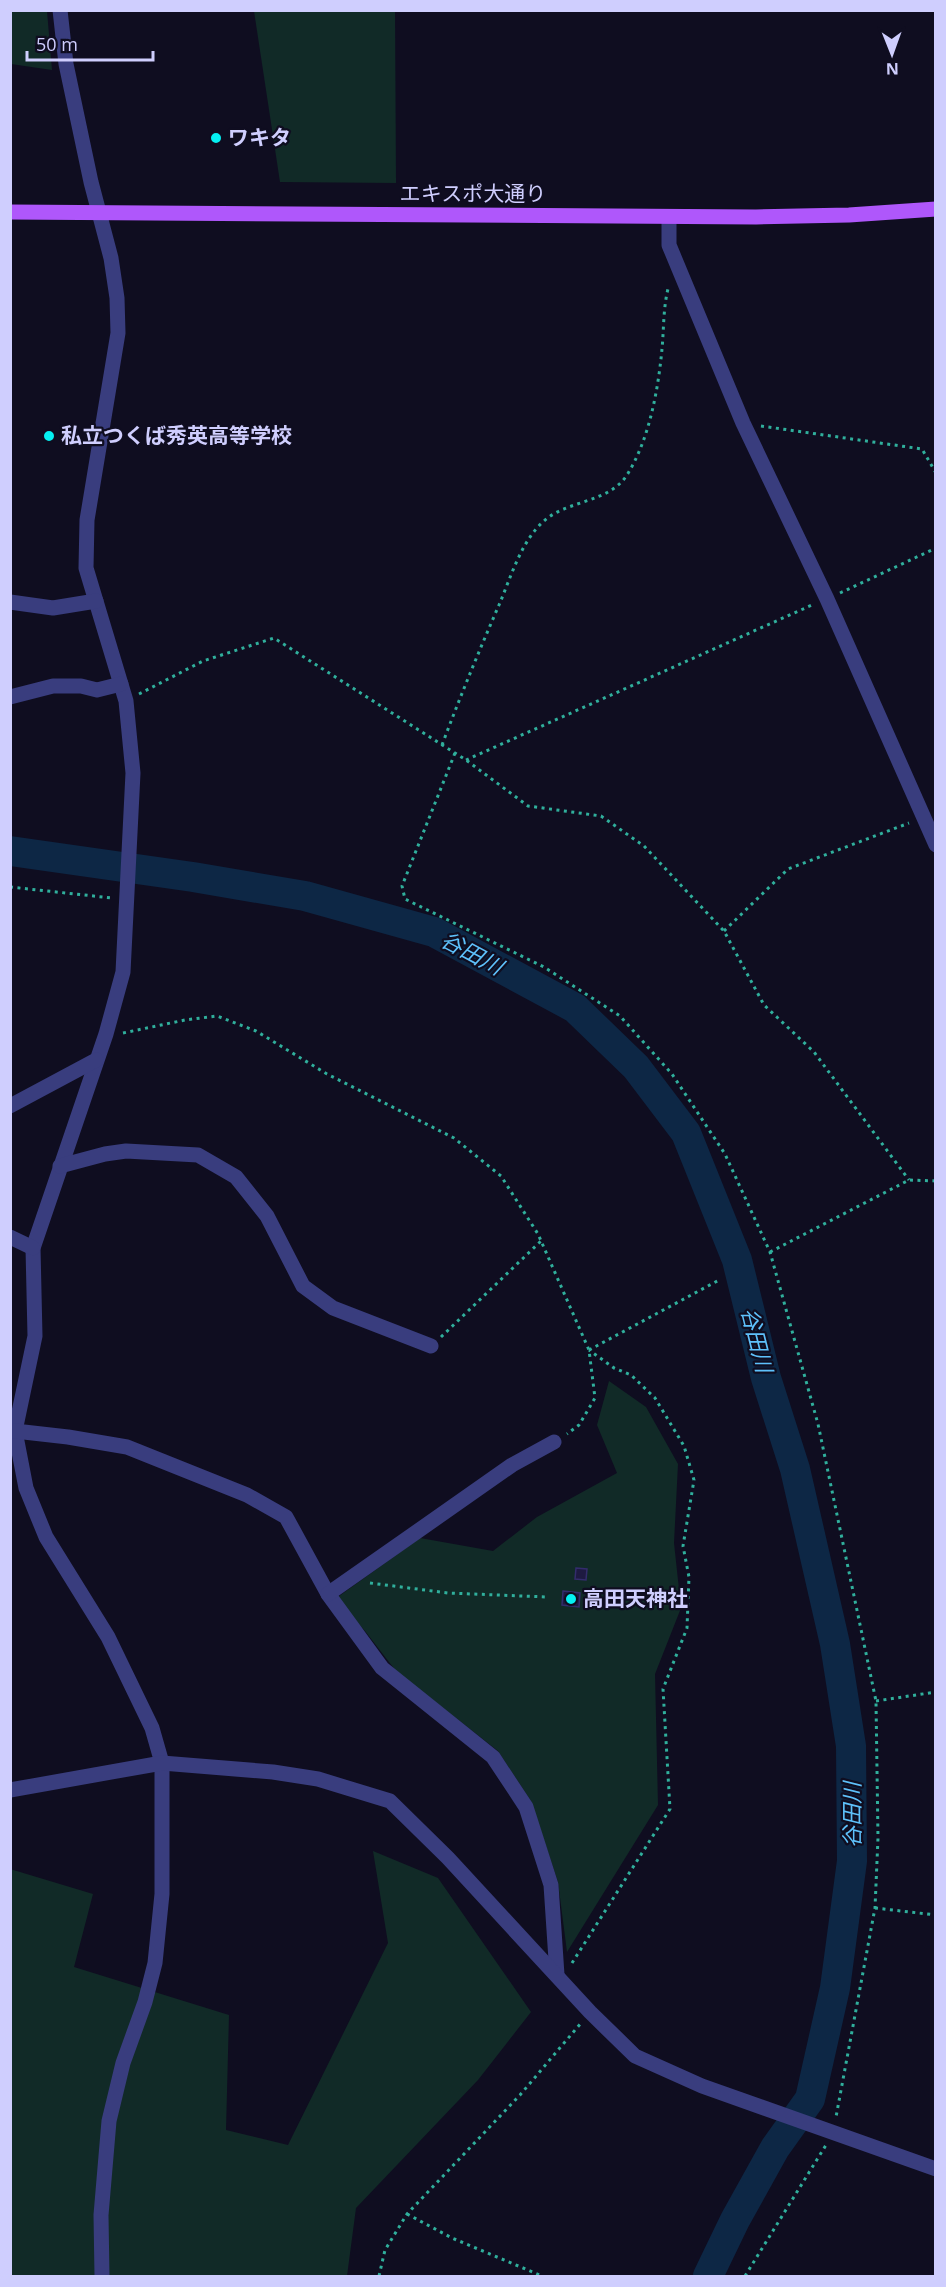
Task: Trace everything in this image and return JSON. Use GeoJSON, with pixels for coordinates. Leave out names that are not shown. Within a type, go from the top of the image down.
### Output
{"type":"FeatureCollection","features":[{"type":"Feature","properties":{"kind":"main road","name":"エキスポ大通り"},"geometry":{"type":"LineString","coordinates":[[10,212],[669,217],[849,215],[936,209]]}},
{"type":"Feature","properties":{"kind":"street"},"geometry":{"type":"LineString","coordinates":[[60,10],[66,64],[84,139],[91,182],[114,269],[118,333],[87,520],[86,568],[126,701],[133,773],[123,972],[106,1034],[33,1248],[35,1336],[13,1434],[26,1488],[46,1537],[108,1637],[152,1728],[162,1763],[162,1894],[155,1963],[145,2002],[123,2063],[109,2121],[101,2215],[102,2277]]}},
{"type":"Feature","properties":{"kind":"street"},"geometry":{"type":"LineString","coordinates":[[669,217],[669,244],[676,264],[743,423],[827,599],[936,844]]}},
{"type":"Feature","properties":{"kind":"street"},"geometry":{"type":"LineString","coordinates":[[10,602],[53,608],[96,602]]}},
{"type":"Feature","properties":{"kind":"street"},"geometry":{"type":"LineString","coordinates":[[10,697],[53,686],[81,686],[97,690],[122,684]]}},
{"type":"Feature","properties":{"kind":"street"},"geometry":{"type":"LineString","coordinates":[[10,1106],[96,1060]]}},
{"type":"Feature","properties":{"kind":"street"},"geometry":{"type":"LineString","coordinates":[[60,1166],[126,1151],[198,1155],[236,1177],[267,1216],[303,1286],[333,1308],[431,1346]]}},
{"type":"Feature","properties":{"kind":"street"},"geometry":{"type":"LineString","coordinates":[[10,1237],[33,1248]]}},
{"type":"Feature","properties":{"kind":"street"},"geometry":{"type":"LineString","coordinates":[[13,1434],[68,1437],[127,1447],[247,1496],[286,1517],[328,1594],[382,1668],[493,1757],[525,1807],[551,1885],[559,1977]]}},
{"type":"Feature","properties":{"kind":"street"},"geometry":{"type":"LineString","coordinates":[[328,1594],[512,1465],[554,1442]]}},
{"type":"Feature","properties":{"kind":"street"},"geometry":{"type":"LineString","coordinates":[[10,1790],[162,1763],[284,1773],[318,1779],[390,1801],[448,1858],[590,2012],[635,2056],[702,2086],[936,2169]]}},
{"type":"Feature","properties":{"kind":"path"},"geometry":{"type":"LineString","coordinates":[[442,745],[501,600],[532,533],[558,511],[608,492],[625,478],[630,469],[647,434],[662,351],[666,295],[676,264]]}},
{"type":"Feature","properties":{"kind":"path"},"geometry":{"type":"LineString","coordinates":[[743,423],[866,443],[922,449],[936,473]]}},
{"type":"Feature","properties":{"kind":"path"},"geometry":{"type":"LineString","coordinates":[[466,760],[936,548]]}},
{"type":"Feature","properties":{"kind":"path"},"geometry":{"type":"LineString","coordinates":[[126,701],[203,661],[274,638],[466,760],[528,806],[601,816],[644,846],[724,931],[764,1005],[814,1052],[909,1180]]}},
{"type":"Feature","properties":{"kind":"path"},"geometry":{"type":"LineString","coordinates":[[454,753],[402,886],[405,898],[544,967],[620,1016],[672,1074],[725,1154],[770,1252],[818,1424],[876,1701],[878,1838],[875,1908],[831,2132],[745,2277]]}},
{"type":"Feature","properties":{"kind":"path"},"geometry":{"type":"LineString","coordinates":[[724,931],[788,869],[924,818]]}},
{"type":"Feature","properties":{"kind":"path"},"geometry":{"type":"LineString","coordinates":[[10,887],[126,899]]}},
{"type":"Feature","properties":{"kind":"path"},"geometry":{"type":"LineString","coordinates":[[106,1034],[130,1033],[185,1020],[217,1016],[256,1031],[327,1074],[454,1138],[501,1176],[541,1241],[589,1350],[595,1398],[579,1425],[554,1442]]}},
{"type":"Feature","properties":{"kind":"path"},"geometry":{"type":"LineString","coordinates":[[770,1252],[909,1180],[936,1181]]}},
{"type":"Feature","properties":{"kind":"path"},"geometry":{"type":"LineString","coordinates":[[431,1346],[541,1241]]}},
{"type":"Feature","properties":{"kind":"path"},"geometry":{"type":"LineString","coordinates":[[589,1350],[721,1280]]}},
{"type":"Feature","properties":{"kind":"path"},"geometry":{"type":"LineString","coordinates":[[559,1977],[590,1937],[670,1809],[663,1689],[687,1628],[689,1577],[683,1546],[694,1480],[684,1446],[655,1398],[631,1375],[614,1368],[589,1350]]}},
{"type":"Feature","properties":{"kind":"path"},"geometry":{"type":"LineString","coordinates":[[348,1580],[448,1593],[547,1597]]}},
{"type":"Feature","properties":{"kind":"path"},"geometry":{"type":"LineString","coordinates":[[876,1701],[936,1692]]}},
{"type":"Feature","properties":{"kind":"path"},"geometry":{"type":"LineString","coordinates":[[875,1908],[936,1915]]}},
{"type":"Feature","properties":{"kind":"path"},"geometry":{"type":"LineString","coordinates":[[379,2277],[385,2250],[408,2214],[520,2095],[590,2012]]}},
{"type":"Feature","properties":{"kind":"path"},"geometry":{"type":"LineString","coordinates":[[408,2214],[452,2238],[542,2277]]}},
{"type":"Feature","properties":{"kind":"green space"},"geometry":{"type":"Polygon","coordinates":[[[10,11],[47,11],[52,70],[11,64],[10,11]]]}},
{"type":"Feature","properties":{"kind":"green space"},"geometry":{"type":"Polygon","coordinates":[[[254,11],[395,11],[396,183],[280,182],[254,11]]]}},
{"type":"Feature","properties":{"kind":"green space"},"geometry":{"type":"Polygon","coordinates":[[[609,1381],[646,1407],[678,1464],[674,1543],[681,1608],[655,1674],[658,1805],[567,1952],[558,1882],[531,1801],[498,1751],[396,1671],[365,1631],[335,1599],[420,1538],[493,1551],[537,1517],[617,1473],[597,1425],[609,1381]]]}},
{"type":"Feature","properties":{"kind":"green space"},"geometry":{"type":"Polygon","coordinates":[[[373,1851],[438,1878],[531,2012],[478,2080],[356,2208],[347,2276],[11,2276],[10,1869],[93,1894],[74,1967],[229,2015],[226,2130],[288,2145],[388,1943],[373,1851]]]}},
{"type":"Feature","properties":{"kind":"building"},"geometry":{"type":"Polygon","coordinates":[[[576,1568],[587,1569],[586,1580],[575,1579],[576,1568]]]}},
{"type":"Feature","properties":{"kind":"building","name":"高田天神社"},"geometry":{"type":"Polygon","coordinates":[[[563,1591],[580,1593],[579,1607],[562,1605],[563,1591]]]}},
{"type":"Feature","properties":{"kind":"waterway","name":"谷田川"},"geometry":{"type":"LineString","coordinates":[[10,851],[193,877],[305,896],[434,932],[575,1008],[636,1067],[686,1133],[737,1260],[766,1378],[795,1469],[835,1644],[851,1746],[852,1861],[835,1988],[810,2099],[775,2148],[735,2220],[708,2276]]}},
{"type":"Feature","properties":{"kind":"place","name":"ワキタ"},"geometry":{"type":"Point","coordinates":[216,138]}},
{"type":"Feature","properties":{"kind":"place","name":"私立つくば秀英高等学校"},"geometry":{"type":"Point","coordinates":[49,436]}},
{"type":"Feature","properties":{"kind":"place","name":"高田天神社"},"geometry":{"type":"Point","coordinates":[571,1599]}}]}
